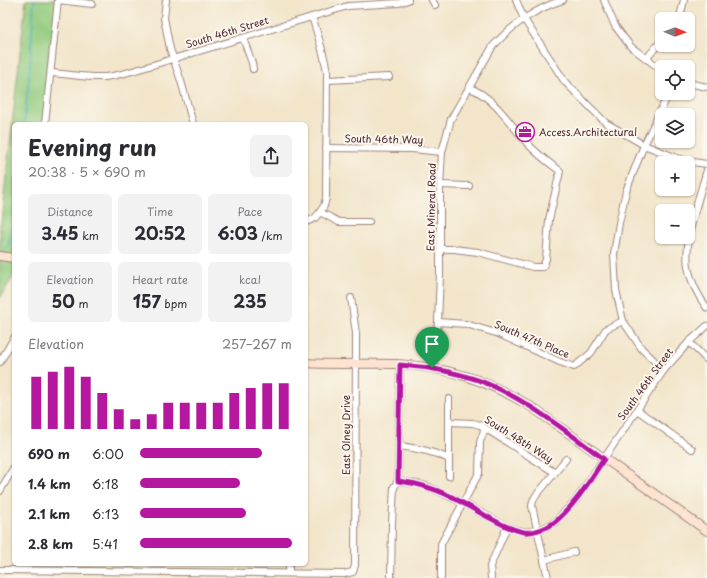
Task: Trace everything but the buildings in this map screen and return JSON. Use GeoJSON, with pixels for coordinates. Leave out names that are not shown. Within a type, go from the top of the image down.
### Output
{"type":"FeatureCollection","features":[{"type":"Feature","properties":{"kind":"main road"},"geometry":{"type":"LineString","coordinates":[[0,256],[12,258]]}},
{"type":"Feature","properties":{"kind":"main road"},"geometry":{"type":"LineString","coordinates":[[308,363],[400,365],[432,368],[450,371],[478,380],[513,396],[530,406],[707,531]]}},
{"type":"Feature","properties":{"kind":"street"},"geometry":{"type":"LineString","coordinates":[[45,122],[58,0],[92,4]]}},
{"type":"Feature","properties":{"kind":"street"},"geometry":{"type":"LineString","coordinates":[[166,0],[164,18],[170,49],[193,122]]}},
{"type":"Feature","properties":{"kind":"street","name":"South 46th Street"},"geometry":{"type":"LineString","coordinates":[[51,72],[88,77],[117,75],[348,6],[399,3],[408,0]]}},
{"type":"Feature","properties":{"kind":"street"},"geometry":{"type":"LineString","coordinates":[[516,0],[524,19],[565,82],[606,123],[644,145],[685,161],[707,164]]}},
{"type":"Feature","properties":{"kind":"street","name":"East Mineral Road"},"geometry":{"type":"LineString","coordinates":[[432,368],[438,322],[440,185],[442,152],[451,119],[493,46],[502,36],[538,9],[563,0]]}},
{"type":"Feature","properties":{"kind":"street"},"geometry":{"type":"LineString","coordinates":[[604,0],[615,26],[631,47],[655,65]]}},
{"type":"Feature","properties":{"kind":"street"},"geometry":{"type":"LineString","coordinates":[[681,12],[684,0]]}},
{"type":"Feature","properties":{"kind":"street"},"geometry":{"type":"LineString","coordinates":[[308,221],[315,218],[320,212],[324,206],[326,198],[327,80],[325,58],[312,16]]}},
{"type":"Feature","properties":{"kind":"street"},"geometry":{"type":"LineString","coordinates":[[243,38],[253,69]]}},
{"type":"Feature","properties":{"kind":"street"},"geometry":{"type":"LineString","coordinates":[[646,59],[655,48]]}},
{"type":"Feature","properties":{"kind":"street"},"geometry":{"type":"LineString","coordinates":[[327,80],[389,77]]}},
{"type":"Feature","properties":{"kind":"street"},"geometry":{"type":"LineString","coordinates":[[695,84],[707,87]]}},
{"type":"Feature","properties":{"kind":"street"},"geometry":{"type":"LineString","coordinates":[[440,249],[478,252],[533,267],[543,267],[546,259],[549,220],[560,171],[528,144],[504,114],[491,101],[477,90],[470,88]]}},
{"type":"Feature","properties":{"kind":"street"},"geometry":{"type":"LineString","coordinates":[[664,370],[642,349],[623,321],[616,290],[614,254],[626,191],[644,145],[665,100]]}},
{"type":"Feature","properties":{"kind":"street","name":"South 46th Way"},"geometry":{"type":"LineString","coordinates":[[326,148],[412,149],[442,152]]}},
{"type":"Feature","properties":{"kind":"street"},"geometry":{"type":"LineString","coordinates":[[707,170],[689,235],[688,266],[693,284],[707,308]]}},
{"type":"Feature","properties":{"kind":"street"},"geometry":{"type":"LineString","coordinates":[[440,185],[469,186]]}},
{"type":"Feature","properties":{"kind":"street"},"geometry":{"type":"LineString","coordinates":[[320,212],[338,222],[369,222]]}},
{"type":"Feature","properties":{"kind":"street","name":"East Olney Drive"},"geometry":{"type":"LineString","coordinates":[[289,573],[344,574],[353,572],[355,565],[356,333],[351,298]]}},
{"type":"Feature","properties":{"kind":"street","name":"South 47th Place"},"geometry":{"type":"LineString","coordinates":[[438,322],[466,324],[499,334],[560,362],[574,366],[591,353],[606,329],[623,321]]}},
{"type":"Feature","properties":{"kind":"street","name":"South 46th Street"},"geometry":{"type":"LineString","coordinates":[[538,530],[555,522],[576,500],[664,370],[689,342],[707,326]]}},
{"type":"Feature","properties":{"kind":"street"},"geometry":{"type":"LineString","coordinates":[[0,362],[12,341]]}},
{"type":"Feature","properties":{"kind":"street"},"geometry":{"type":"LineString","coordinates":[[689,342],[707,360]]}},
{"type":"Feature","properties":{"kind":"street"},"geometry":{"type":"LineString","coordinates":[[392,578],[392,523],[394,487],[398,481],[400,365]]}},
{"type":"Feature","properties":{"kind":"street"},"geometry":{"type":"LineString","coordinates":[[449,398],[449,476]]}},
{"type":"Feature","properties":{"kind":"street"},"geometry":{"type":"LineString","coordinates":[[637,410],[692,449]]}},
{"type":"Feature","properties":{"kind":"street","name":"South 48th Way"},"geometry":{"type":"LineString","coordinates":[[449,422],[473,423],[485,428],[554,472]]}},
{"type":"Feature","properties":{"kind":"street"},"geometry":{"type":"LineString","coordinates":[[441,578],[441,544],[479,473],[480,442],[485,428]]}},
{"type":"Feature","properties":{"kind":"street"},"geometry":{"type":"LineString","coordinates":[[399,446],[421,449],[449,458]]}},
{"type":"Feature","properties":{"kind":"street"},"geometry":{"type":"LineString","coordinates":[[548,578],[532,506],[534,497],[566,459]]}},
{"type":"Feature","properties":{"kind":"street"},"geometry":{"type":"LineString","coordinates":[[0,491],[12,470]]}},
{"type":"Feature","properties":{"kind":"street"},"geometry":{"type":"LineString","coordinates":[[398,481],[426,486],[438,491],[506,527],[526,532],[538,530]]}},
{"type":"Feature","properties":{"kind":"street"},"geometry":{"type":"LineString","coordinates":[[491,578],[490,566],[506,527]]}},
{"type":"Feature","properties":{"kind":"street"},"geometry":{"type":"LineString","coordinates":[[544,560],[574,552]]}},
{"type":"Feature","properties":{"kind":"street"},"geometry":{"type":"LineString","coordinates":[[142,566],[142,571]]}},
{"type":"Feature","properties":{"kind":"street"},"geometry":{"type":"LineString","coordinates":[[0,570],[76,567],[142,571],[289,573],[289,566]]}},
{"type":"Feature","properties":{"kind":"green space"},"geometry":{"type":"Polygon","coordinates":[[[26,0],[58,0],[45,122],[12,122],[26,0]]]}},
{"type":"Feature","properties":{"kind":"green space"},"geometry":{"type":"Polygon","coordinates":[[[12,124],[12,278],[0,298],[1,222],[12,124]]]}},
{"type":"Feature","properties":{"kind":"waterway"},"geometry":{"type":"LineString","coordinates":[[24,122],[30,67],[34,0]]}},
{"type":"Feature","properties":{"kind":"waterway"},"geometry":{"type":"LineString","coordinates":[[3,253],[9,244],[12,228]]}},
{"type":"Feature","properties":{"kind":"place","name":"Access.Architectural"},"geometry":{"type":"Point","coordinates":[525,132]}},
{"type":"Feature","properties":{"kind":"route"},"geometry":{"type":"LineString","coordinates":[[400,365],[432,368],[450,371],[478,380],[513,396],[530,406],[604,459],[576,500],[555,522],[538,530],[526,532],[517,530],[506,527],[463,503],[426,486],[398,481],[400,365]]}}]}
